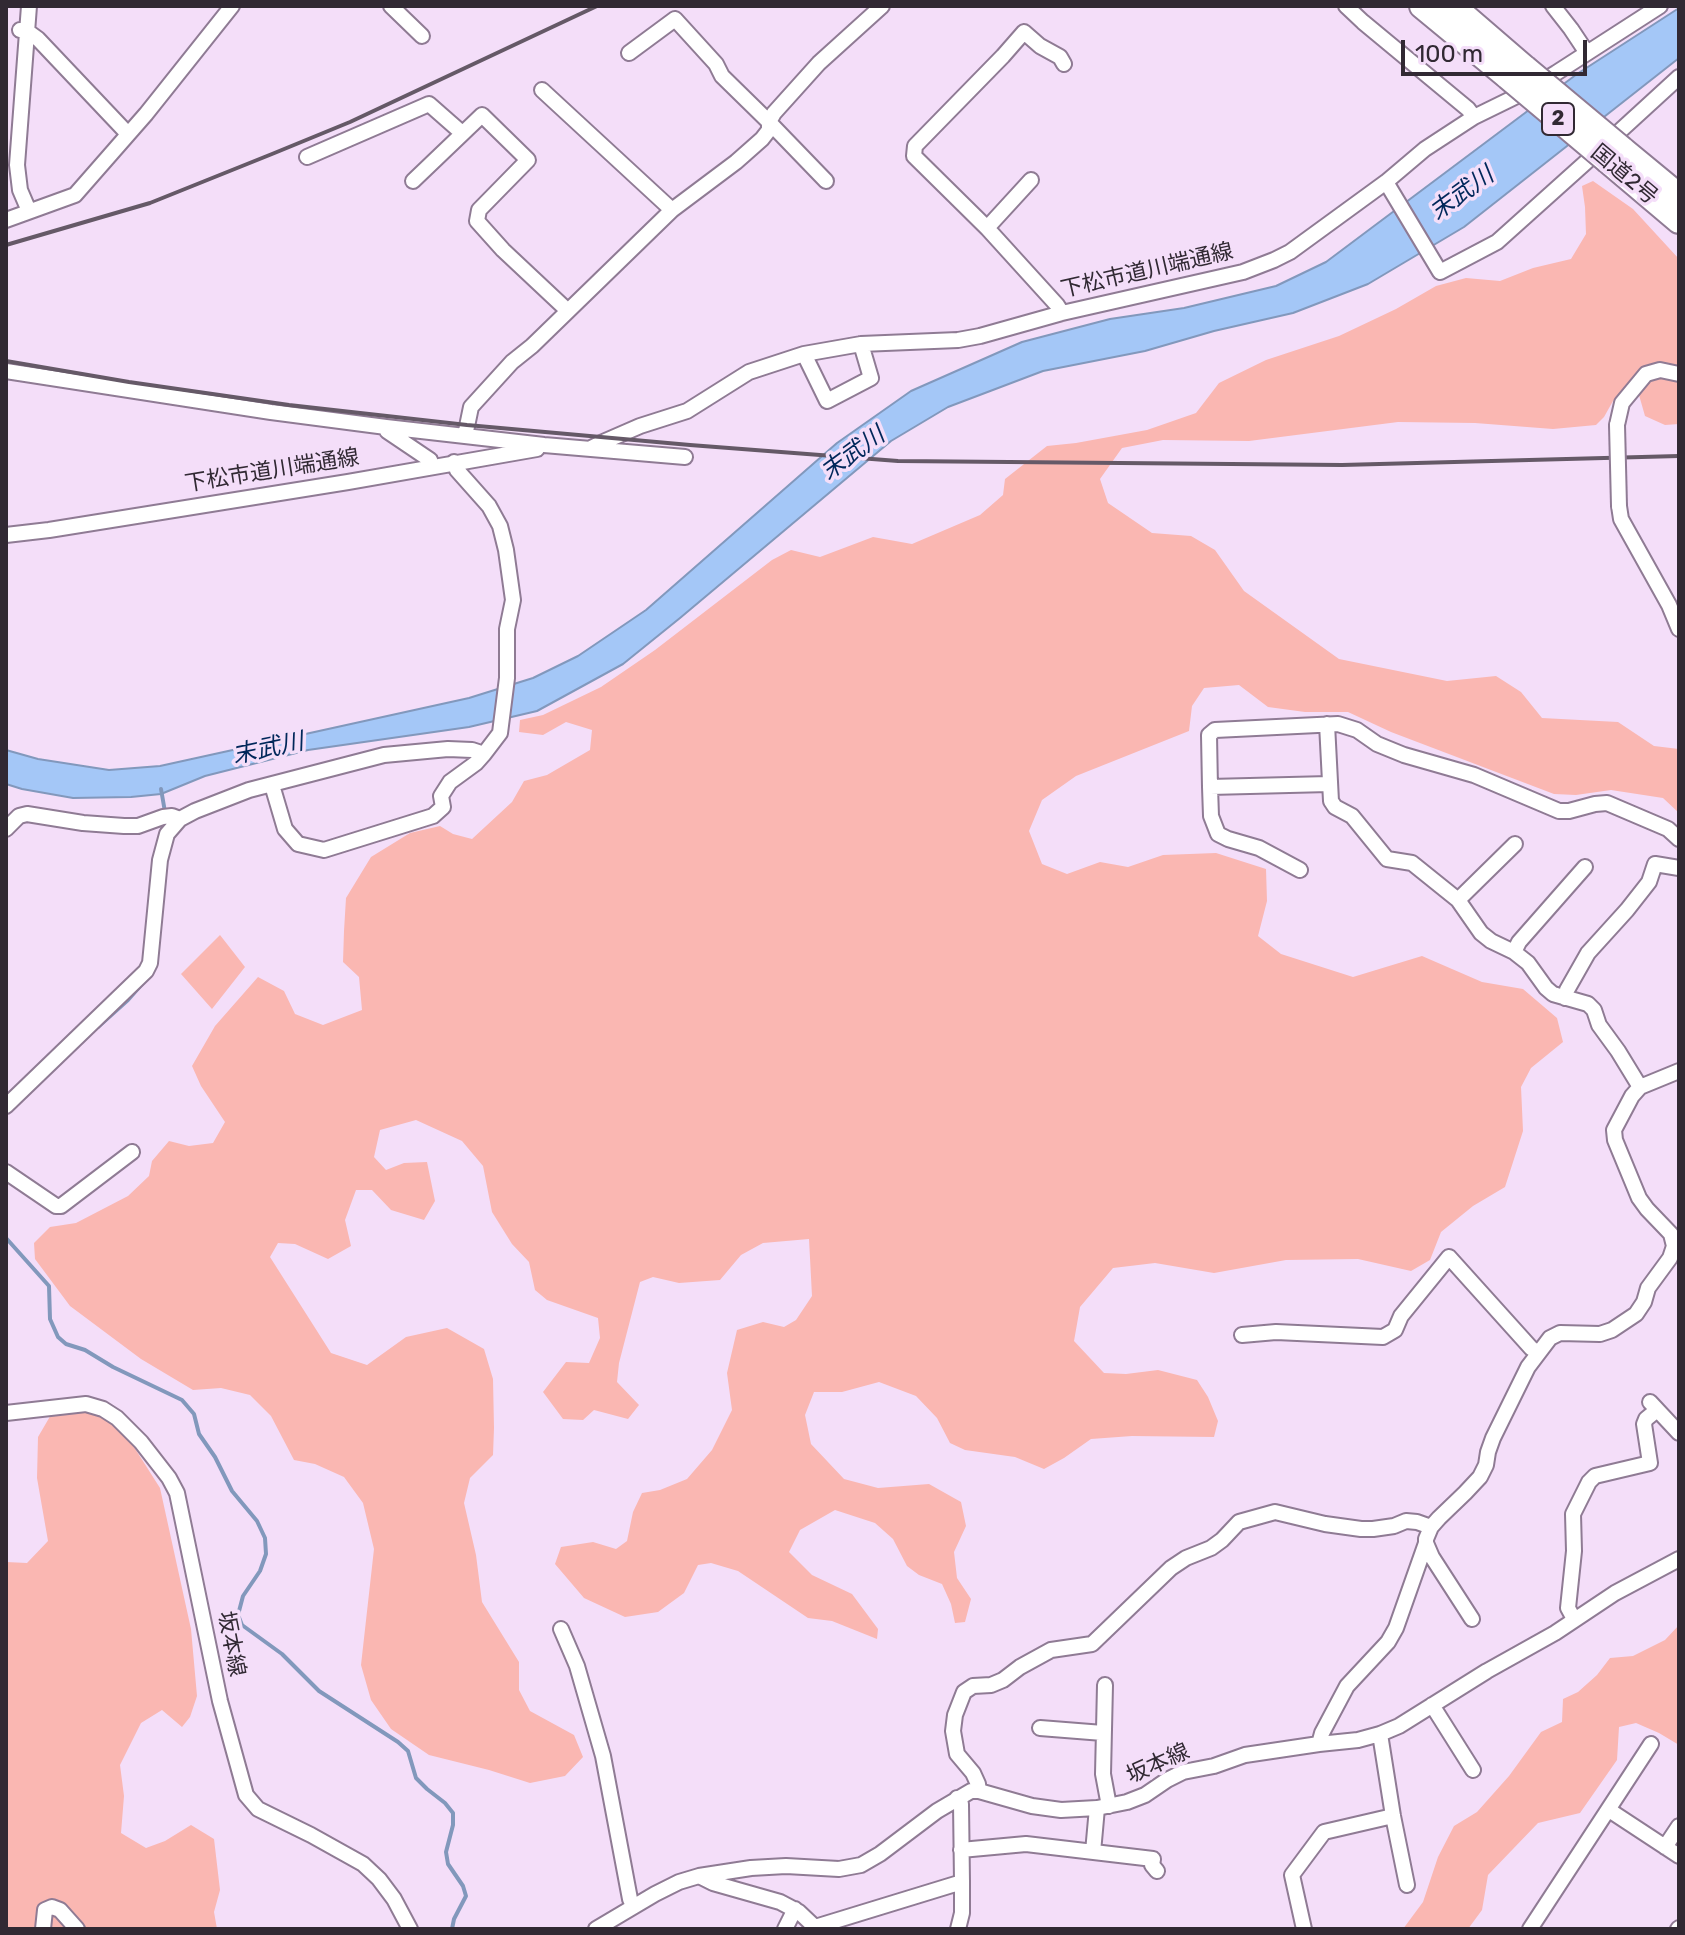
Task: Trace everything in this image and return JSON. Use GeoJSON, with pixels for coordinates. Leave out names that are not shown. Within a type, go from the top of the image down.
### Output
{"type":"FeatureCollection","features":[{"type":"Feature","properties":{"kind":"highway","name":"国道2号"},"geometry":{"type":"LineString","coordinates":[[1422,6],[1516,72],[1615,155],[1679,221]]}},
{"type":"Feature","properties":{"kind":"highway","name":"国道2号"},"geometry":{"type":"LineString","coordinates":[[1453,6],[1516,72]]}},
{"type":"Feature","properties":{"kind":"highway","name":"国道2号"},"geometry":{"type":"LineString","coordinates":[[1615,155],[1679,196]]}},
{"type":"Feature","properties":{"kind":"street"},"geometry":{"type":"LineString","coordinates":[[29,6],[23,30],[17,165],[20,190],[29,211]]}},
{"type":"Feature","properties":{"kind":"street"},"geometry":{"type":"LineString","coordinates":[[6,220],[75,195],[146,114],[232,6]]}},
{"type":"Feature","properties":{"kind":"street"},"geometry":{"type":"LineString","coordinates":[[391,6],[422,36]]}},
{"type":"Feature","properties":{"kind":"street"},"geometry":{"type":"LineString","coordinates":[[465,436],[471,407],[512,362],[672,210],[762,139],[769,130],[774,113],[819,63],[882,6]]}},
{"type":"Feature","properties":{"kind":"street"},"geometry":{"type":"LineString","coordinates":[[1346,6],[1474,117]]}},
{"type":"Feature","properties":{"kind":"street"},"geometry":{"type":"LineString","coordinates":[[1553,6],[1587,53]]}},
{"type":"Feature","properties":{"kind":"street","name":"下松市道川端通線"},"geometry":{"type":"LineString","coordinates":[[591,448],[640,426],[687,411],[749,372],[804,354],[861,344],[958,340],[980,336],[1062,313],[1243,272],[1274,260],[1388,185],[1425,149],[1474,117],[1521,94],[1660,6]]}},
{"type":"Feature","properties":{"kind":"street"},"geometry":{"type":"LineString","coordinates":[[629,53],[675,19],[716,64],[722,76],[826,181]]}},
{"type":"Feature","properties":{"kind":"street"},"geometry":{"type":"LineString","coordinates":[[23,30],[38,39],[128,134]]}},
{"type":"Feature","properties":{"kind":"street"},"geometry":{"type":"LineString","coordinates":[[1062,313],[987,228],[914,156],[915,146],[1024,32],[1060,57],[1064,64]]}},
{"type":"Feature","properties":{"kind":"street"},"geometry":{"type":"LineString","coordinates":[[1388,185],[1440,272],[1497,242],[1679,77]]}},
{"type":"Feature","properties":{"kind":"street"},"geometry":{"type":"LineString","coordinates":[[542,90],[672,210]]}},
{"type":"Feature","properties":{"kind":"street"},"geometry":{"type":"LineString","coordinates":[[307,157],[429,104],[462,133]]}},
{"type":"Feature","properties":{"kind":"street"},"geometry":{"type":"LineString","coordinates":[[413,181],[482,115],[528,160],[479,210],[477,221],[568,311]]}},
{"type":"Feature","properties":{"kind":"street"},"geometry":{"type":"LineString","coordinates":[[987,228],[1031,180]]}},
{"type":"Feature","properties":{"kind":"street"},"geometry":{"type":"LineString","coordinates":[[804,354],[827,401],[871,378],[861,344]]}},
{"type":"Feature","properties":{"kind":"street"},"geometry":{"type":"LineString","coordinates":[[1679,374],[1660,370],[1646,374],[1622,403],[1617,425],[1621,519],[1679,629]]}},
{"type":"Feature","properties":{"kind":"street"},"geometry":{"type":"LineString","coordinates":[[6,371],[386,427],[685,457]]}},
{"type":"Feature","properties":{"kind":"street"},"geometry":{"type":"LineString","coordinates":[[386,427],[387,431],[430,460],[432,466]]}},
{"type":"Feature","properties":{"kind":"street","name":"下松市道川端通線"},"geometry":{"type":"LineString","coordinates":[[6,535],[190,507],[544,445]]}},
{"type":"Feature","properties":{"kind":"street"},"geometry":{"type":"LineString","coordinates":[[272,785],[285,829],[298,844],[324,850],[433,816],[443,807],[441,796],[450,782],[484,754],[500,733],[507,678],[507,629],[513,600],[506,550],[500,526],[489,506],[457,470],[454,462]]}},
{"type":"Feature","properties":{"kind":"street"},"geometry":{"type":"LineString","coordinates":[[1327,724],[1329,784],[1335,807],[1352,816],[1387,859],[1412,863],[1458,900],[1481,933],[1528,963],[1553,994],[1588,1004],[1640,1087]]}},
{"type":"Feature","properties":{"kind":"street"},"geometry":{"type":"LineString","coordinates":[[1300,870],[1259,848],[1218,834],[1211,816],[1210,787],[1209,735],[1215,730],[1338,724],[1357,730],[1377,744],[1404,755],[1474,775],[1559,811],[1607,803],[1668,829],[1679,839]]}},
{"type":"Feature","properties":{"kind":"street"},"geometry":{"type":"LineString","coordinates":[[6,829],[19,816],[27,814],[83,823],[138,826],[195,811],[249,790],[384,755],[448,749],[484,754]]}},
{"type":"Feature","properties":{"kind":"street"},"geometry":{"type":"LineString","coordinates":[[1210,787],[1329,784]]}},
{"type":"Feature","properties":{"kind":"street"},"geometry":{"type":"LineString","coordinates":[[6,1106],[146,971],[150,963],[160,860],[171,818]]}},
{"type":"Feature","properties":{"kind":"street"},"geometry":{"type":"LineString","coordinates":[[1458,900],[1515,844]]}},
{"type":"Feature","properties":{"kind":"street"},"geometry":{"type":"LineString","coordinates":[[1565,998],[1588,953],[1649,882],[1655,864],[1679,868]]}},
{"type":"Feature","properties":{"kind":"street"},"geometry":{"type":"LineString","coordinates":[[1514,952],[1519,942],[1585,867]]}},
{"type":"Feature","properties":{"kind":"street"},"geometry":{"type":"LineString","coordinates":[[1319,1744],[1347,1686],[1388,1642],[1396,1628],[1431,1527],[1480,1477],[1493,1438],[1538,1353],[1550,1338],[1560,1333],[1600,1334],[1636,1314],[1648,1288],[1670,1258],[1674,1246],[1671,1234],[1639,1198],[1615,1140],[1614,1130],[1621,1113],[1640,1087],[1679,1071]]}},
{"type":"Feature","properties":{"kind":"street"},"geometry":{"type":"LineString","coordinates":[[6,1172],[56,1206],[61,1206],[132,1152]]}},
{"type":"Feature","properties":{"kind":"street"},"geometry":{"type":"LineString","coordinates":[[1242,1335],[1276,1332],[1383,1337],[1395,1330],[1401,1316],[1449,1257],[1538,1353]]}},
{"type":"Feature","properties":{"kind":"street","name":"坂本線"},"geometry":{"type":"LineString","coordinates":[[6,1413],[86,1404],[103,1409],[117,1418],[141,1442],[177,1493],[220,1701],[246,1795],[258,1809],[363,1864],[394,1899],[410,1929]]}},
{"type":"Feature","properties":{"kind":"street"},"geometry":{"type":"LineString","coordinates":[[1574,1619],[1568,1608],[1574,1551],[1571,1523],[1589,1482],[1595,1476],[1650,1463],[1644,1424],[1653,1406],[1679,1433]]}},
{"type":"Feature","properties":{"kind":"street"},"geometry":{"type":"LineString","coordinates":[[596,1929],[679,1882],[699,1876],[786,1866],[839,1869],[861,1865],[880,1854],[957,1798],[971,1791],[979,1791],[973,1773],[957,1754],[953,1731],[955,1715],[964,1692],[973,1686],[991,1685],[1003,1680],[1051,1650],[1092,1644],[1171,1568],[1211,1548],[1239,1522],[1275,1512],[1361,1529],[1394,1526],[1406,1521],[1431,1527]]}},
{"type":"Feature","properties":{"kind":"street"},"geometry":{"type":"LineString","coordinates":[[1426,1543],[1472,1619]]}},
{"type":"Feature","properties":{"kind":"street","name":"坂本線"},"geometry":{"type":"LineString","coordinates":[[979,1791],[1032,1806],[1061,1810],[1103,1807],[1145,1795],[1183,1772],[1214,1766],[1245,1755],[1358,1740],[1380,1734],[1399,1726],[1615,1593],[1679,1559]]}},
{"type":"Feature","properties":{"kind":"street"},"geometry":{"type":"LineString","coordinates":[[561,1629],[577,1666],[603,1756],[633,1906]]}},
{"type":"Feature","properties":{"kind":"street"},"geometry":{"type":"LineString","coordinates":[[1093,1852],[1098,1818],[1103,1807],[1105,1685]]}},
{"type":"Feature","properties":{"kind":"street"},"geometry":{"type":"LineString","coordinates":[[1432,1705],[1473,1770]]}},
{"type":"Feature","properties":{"kind":"street"},"geometry":{"type":"LineString","coordinates":[[1040,1728],[1103,1733]]}},
{"type":"Feature","properties":{"kind":"street"},"geometry":{"type":"LineString","coordinates":[[1380,1734],[1407,1885]]}},
{"type":"Feature","properties":{"kind":"street"},"geometry":{"type":"LineString","coordinates":[[1530,1929],[1651,1744]]}},
{"type":"Feature","properties":{"kind":"street"},"geometry":{"type":"LineString","coordinates":[[957,1798],[961,1804],[962,1882],[962,1913],[958,1929]]}},
{"type":"Feature","properties":{"kind":"street"},"geometry":{"type":"LineString","coordinates":[[1609,1810],[1679,1856]]}},
{"type":"Feature","properties":{"kind":"street"},"geometry":{"type":"LineString","coordinates":[[1304,1929],[1292,1875],[1324,1832],[1393,1816]]}},
{"type":"Feature","properties":{"kind":"street"},"geometry":{"type":"LineString","coordinates":[[1665,1847],[1679,1826]]}},
{"type":"Feature","properties":{"kind":"street"},"geometry":{"type":"LineString","coordinates":[[961,1850],[1026,1844],[1153,1859],[1152,1865],[1157,1871]]}},
{"type":"Feature","properties":{"kind":"street"},"geometry":{"type":"LineString","coordinates":[[699,1876],[780,1902],[795,1909],[816,1928],[962,1882]]}},
{"type":"Feature","properties":{"kind":"street"},"geometry":{"type":"LineString","coordinates":[[43,1929],[45,1910],[52,1907],[60,1910],[77,1929]]}},
{"type":"Feature","properties":{"kind":"street"},"geometry":{"type":"LineString","coordinates":[[785,1929],[795,1909]]}},
{"type":"Feature","properties":{"kind":"shaded area"},"geometry":{"type":"Polygon","coordinates":[[[1593,181],[1633,209],[1679,259],[1679,424],[1665,425],[1645,416],[1639,395],[1623,392],[1596,425],[1553,429],[1475,423],[1398,422],[1249,441],[1163,440],[1122,448],[1100,479],[1108,503],[1152,533],[1191,536],[1215,550],[1244,591],[1339,659],[1447,681],[1496,676],[1521,692],[1542,718],[1618,722],[1654,746],[1679,749],[1679,813],[1663,798],[1611,790],[1576,795],[1554,794],[1391,732],[1348,712],[1305,712],[1268,707],[1239,685],[1204,688],[1192,706],[1189,731],[1076,776],[1042,800],[1029,831],[1042,864],[1067,874],[1100,862],[1128,867],[1163,855],[1216,853],[1266,869],[1267,901],[1258,936],[1281,954],[1353,977],[1422,956],[1482,982],[1523,989],[1557,1018],[1563,1042],[1531,1068],[1521,1087],[1523,1131],[1505,1187],[1473,1206],[1441,1232],[1430,1260],[1411,1271],[1358,1259],[1286,1260],[1214,1273],[1155,1263],[1113,1268],[1080,1307],[1074,1341],[1104,1373],[1158,1370],[1197,1380],[1218,1421],[1214,1437],[1091,1439],[1044,1469],[1015,1457],[965,1450],[950,1443],[937,1418],[916,1396],[879,1382],[842,1392],[814,1392],[805,1415],[811,1444],[844,1479],[878,1488],[929,1484],[961,1502],[966,1526],[954,1552],[957,1578],[971,1599],[965,1622],[955,1623],[942,1584],[919,1575],[907,1566],[893,1539],[875,1523],[835,1510],[800,1530],[789,1552],[812,1575],[852,1594],[878,1629],[877,1639],[832,1621],[808,1618],[738,1571],[711,1563],[698,1565],[684,1593],[658,1612],[625,1617],[584,1598],[555,1564],[561,1547],[593,1542],[616,1549],[627,1541],[633,1512],[642,1493],[660,1490],[687,1479],[712,1450],[732,1410],[727,1373],[737,1330],[763,1322],[784,1327],[796,1320],[812,1296],[809,1239],[763,1243],[741,1255],[720,1280],[679,1283],[653,1277],[640,1282],[617,1382],[639,1405],[628,1419],[594,1410],[583,1420],[563,1419],[543,1392],[566,1362],[589,1363],[600,1338],[598,1318],[547,1300],[535,1290],[529,1262],[512,1244],[492,1212],[483,1166],[462,1141],[416,1120],[380,1130],[374,1157],[386,1170],[404,1163],[427,1162],[435,1201],[424,1220],[391,1210],[372,1190],[356,1190],[345,1220],[351,1246],[328,1259],[295,1244],[278,1243],[270,1257],[331,1353],[367,1365],[406,1337],[447,1328],[484,1349],[493,1379],[493,1455],[470,1478],[464,1503],[476,1555],[482,1602],[519,1662],[519,1690],[530,1711],[574,1735],[583,1757],[565,1776],[530,1783],[429,1755],[391,1729],[371,1700],[361,1665],[374,1549],[363,1503],[344,1477],[315,1464],[294,1460],[271,1416],[250,1395],[221,1388],[193,1390],[141,1359],[70,1306],[35,1259],[34,1243],[50,1227],[76,1223],[128,1196],[149,1176],[152,1161],[169,1141],[189,1146],[213,1143],[225,1122],[201,1086],[192,1066],[215,1026],[258,977],[284,991],[295,1014],[323,1025],[362,1010],[359,977],[343,962],[344,931],[346,898],[371,857],[410,833],[440,826],[453,834],[472,839],[512,802],[524,781],[547,775],[590,750],[592,730],[566,722],[543,735],[519,732],[520,720],[543,715],[601,687],[655,650],[772,560],[791,550],[820,557],[873,537],[912,544],[980,515],[1003,495],[1005,479],[1047,446],[1147,430],[1196,413],[1219,383],[1266,360],[1339,336],[1436,286],[1466,278],[1500,281],[1533,268],[1571,259],[1586,234],[1582,186],[1593,181]]]}},
{"type":"Feature","properties":{"kind":"shaded area"},"geometry":{"type":"Polygon","coordinates":[[[220,935],[245,967],[212,1009],[181,974],[220,935]]]}},
{"type":"Feature","properties":{"kind":"shaded area"},"geometry":{"type":"Polygon","coordinates":[[[89,1412],[111,1422],[134,1447],[160,1488],[191,1629],[197,1696],[190,1717],[182,1727],[162,1710],[141,1723],[120,1765],[124,1796],[121,1833],[146,1848],[165,1841],[191,1825],[214,1839],[220,1890],[214,1912],[217,1929],[6,1929],[6,1562],[27,1563],[48,1541],[37,1478],[38,1437],[52,1413],[89,1412]]]}},
{"type":"Feature","properties":{"kind":"shaded area"},"geometry":{"type":"Polygon","coordinates":[[[1679,1625],[1679,1745],[1636,1723],[1619,1727],[1617,1760],[1580,1813],[1538,1823],[1488,1875],[1482,1910],[1468,1929],[1403,1929],[1423,1902],[1438,1857],[1454,1826],[1477,1812],[1509,1776],[1541,1732],[1562,1722],[1563,1699],[1578,1692],[1610,1658],[1633,1656],[1665,1640],[1679,1625]]]}},
{"type":"Feature","properties":{"kind":"water","name":"末武川"},"geometry":{"type":"Polygon","coordinates":[[[1679,8],[1679,58],[1464,227],[1368,284],[1293,313],[1145,351],[1043,371],[948,407],[891,441],[623,664],[537,711],[469,727],[308,750],[205,776],[161,794],[73,798],[6,784],[6,750],[38,759],[109,770],[160,766],[469,698],[533,678],[578,656],[646,610],[837,443],[911,391],[1022,342],[1110,319],[1184,308],[1276,286],[1326,262],[1577,74],[1679,8]]]}},
{"type":"Feature","properties":{"kind":"waterway"},"geometry":{"type":"LineString","coordinates":[[161,789],[165,812]]}},
{"type":"Feature","properties":{"kind":"waterway"},"geometry":{"type":"LineString","coordinates":[[98,1027],[143,983]]}},
{"type":"Feature","properties":{"kind":"waterway"},"geometry":{"type":"LineString","coordinates":[[6,1238],[49,1286],[50,1319],[58,1337],[66,1344],[85,1350],[182,1400],[194,1414],[199,1434],[232,1491],[257,1521],[265,1538],[266,1554],[260,1571],[243,1596],[238,1615],[242,1625],[282,1654],[319,1691],[398,1742],[408,1751],[416,1778],[453,1813],[446,1852],[448,1864],[466,1896],[452,1929]]}},
{"type":"Feature","properties":{"kind":"railway"},"geometry":{"type":"LineString","coordinates":[[6,245],[150,203],[272,154],[350,122],[597,6]]}},
{"type":"Feature","properties":{"kind":"railway"},"geometry":{"type":"LineString","coordinates":[[6,361],[289,405],[467,425],[898,461],[1342,465],[1679,456]]}}]}
